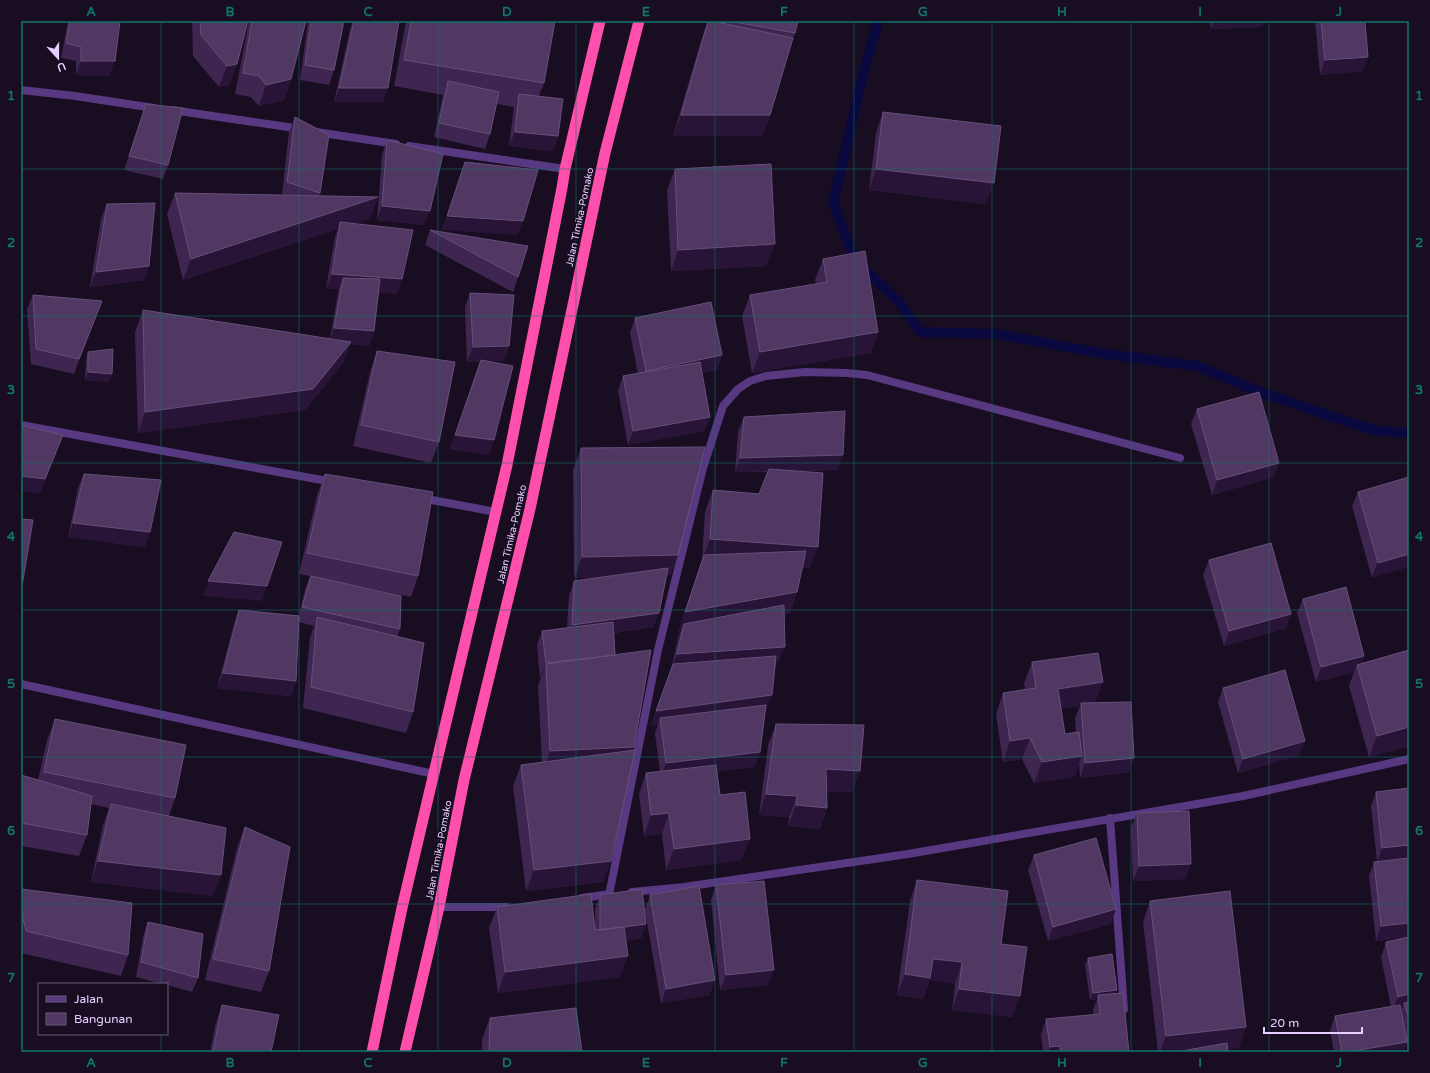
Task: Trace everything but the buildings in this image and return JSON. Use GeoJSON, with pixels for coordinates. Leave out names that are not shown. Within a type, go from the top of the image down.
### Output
{"type":"FeatureCollection","features":[{"type":"Feature","properties":{"kind":"highway","name":"Jalan Timika-Pomako"},"geometry":{"type":"LineString","coordinates":[[372,1052],[401,916],[496,512],[561,196],[565,169],[600,21]]}},
{"type":"Feature","properties":{"kind":"highway","name":"Jalan Timika-Pomako"},"geometry":{"type":"LineString","coordinates":[[406,1052],[439,907],[464,780],[530,509],[605,153],[639,21]]}},
{"type":"Feature","properties":{"kind":"street"},"geometry":{"type":"LineString","coordinates":[[21,90],[75,96],[565,169]]}},
{"type":"Feature","properties":{"kind":"street"},"geometry":{"type":"LineString","coordinates":[[616,894],[658,650],[703,468],[723,406],[738,389],[750,381],[766,376],[805,372],[847,372],[867,375],[910,385],[1180,458]]}},
{"type":"Feature","properties":{"kind":"street"},"geometry":{"type":"LineString","coordinates":[[21,425],[341,483]]}},
{"type":"Feature","properties":{"kind":"street"},"geometry":{"type":"LineString","coordinates":[[411,496],[496,512]]}},
{"type":"Feature","properties":{"kind":"street"},"geometry":{"type":"LineString","coordinates":[[21,684],[434,774]]}},
{"type":"Feature","properties":{"kind":"street"},"geometry":{"type":"LineString","coordinates":[[571,900],[684,887],[900,855],[1243,796],[1409,759]]}},
{"type":"Feature","properties":{"kind":"street"},"geometry":{"type":"LineString","coordinates":[[1110,818],[1125,1014]]}},
{"type":"Feature","properties":{"kind":"street"},"geometry":{"type":"LineString","coordinates":[[439,907],[517,907]]}},
{"type":"Feature","properties":{"kind":"waterway"},"geometry":{"type":"LineString","coordinates":[[878,21],[863,75],[833,203],[855,260],[899,302],[920,332],[997,334],[1099,353],[1197,366],[1258,391],[1326,415],[1377,431],[1409,433]]}}]}
